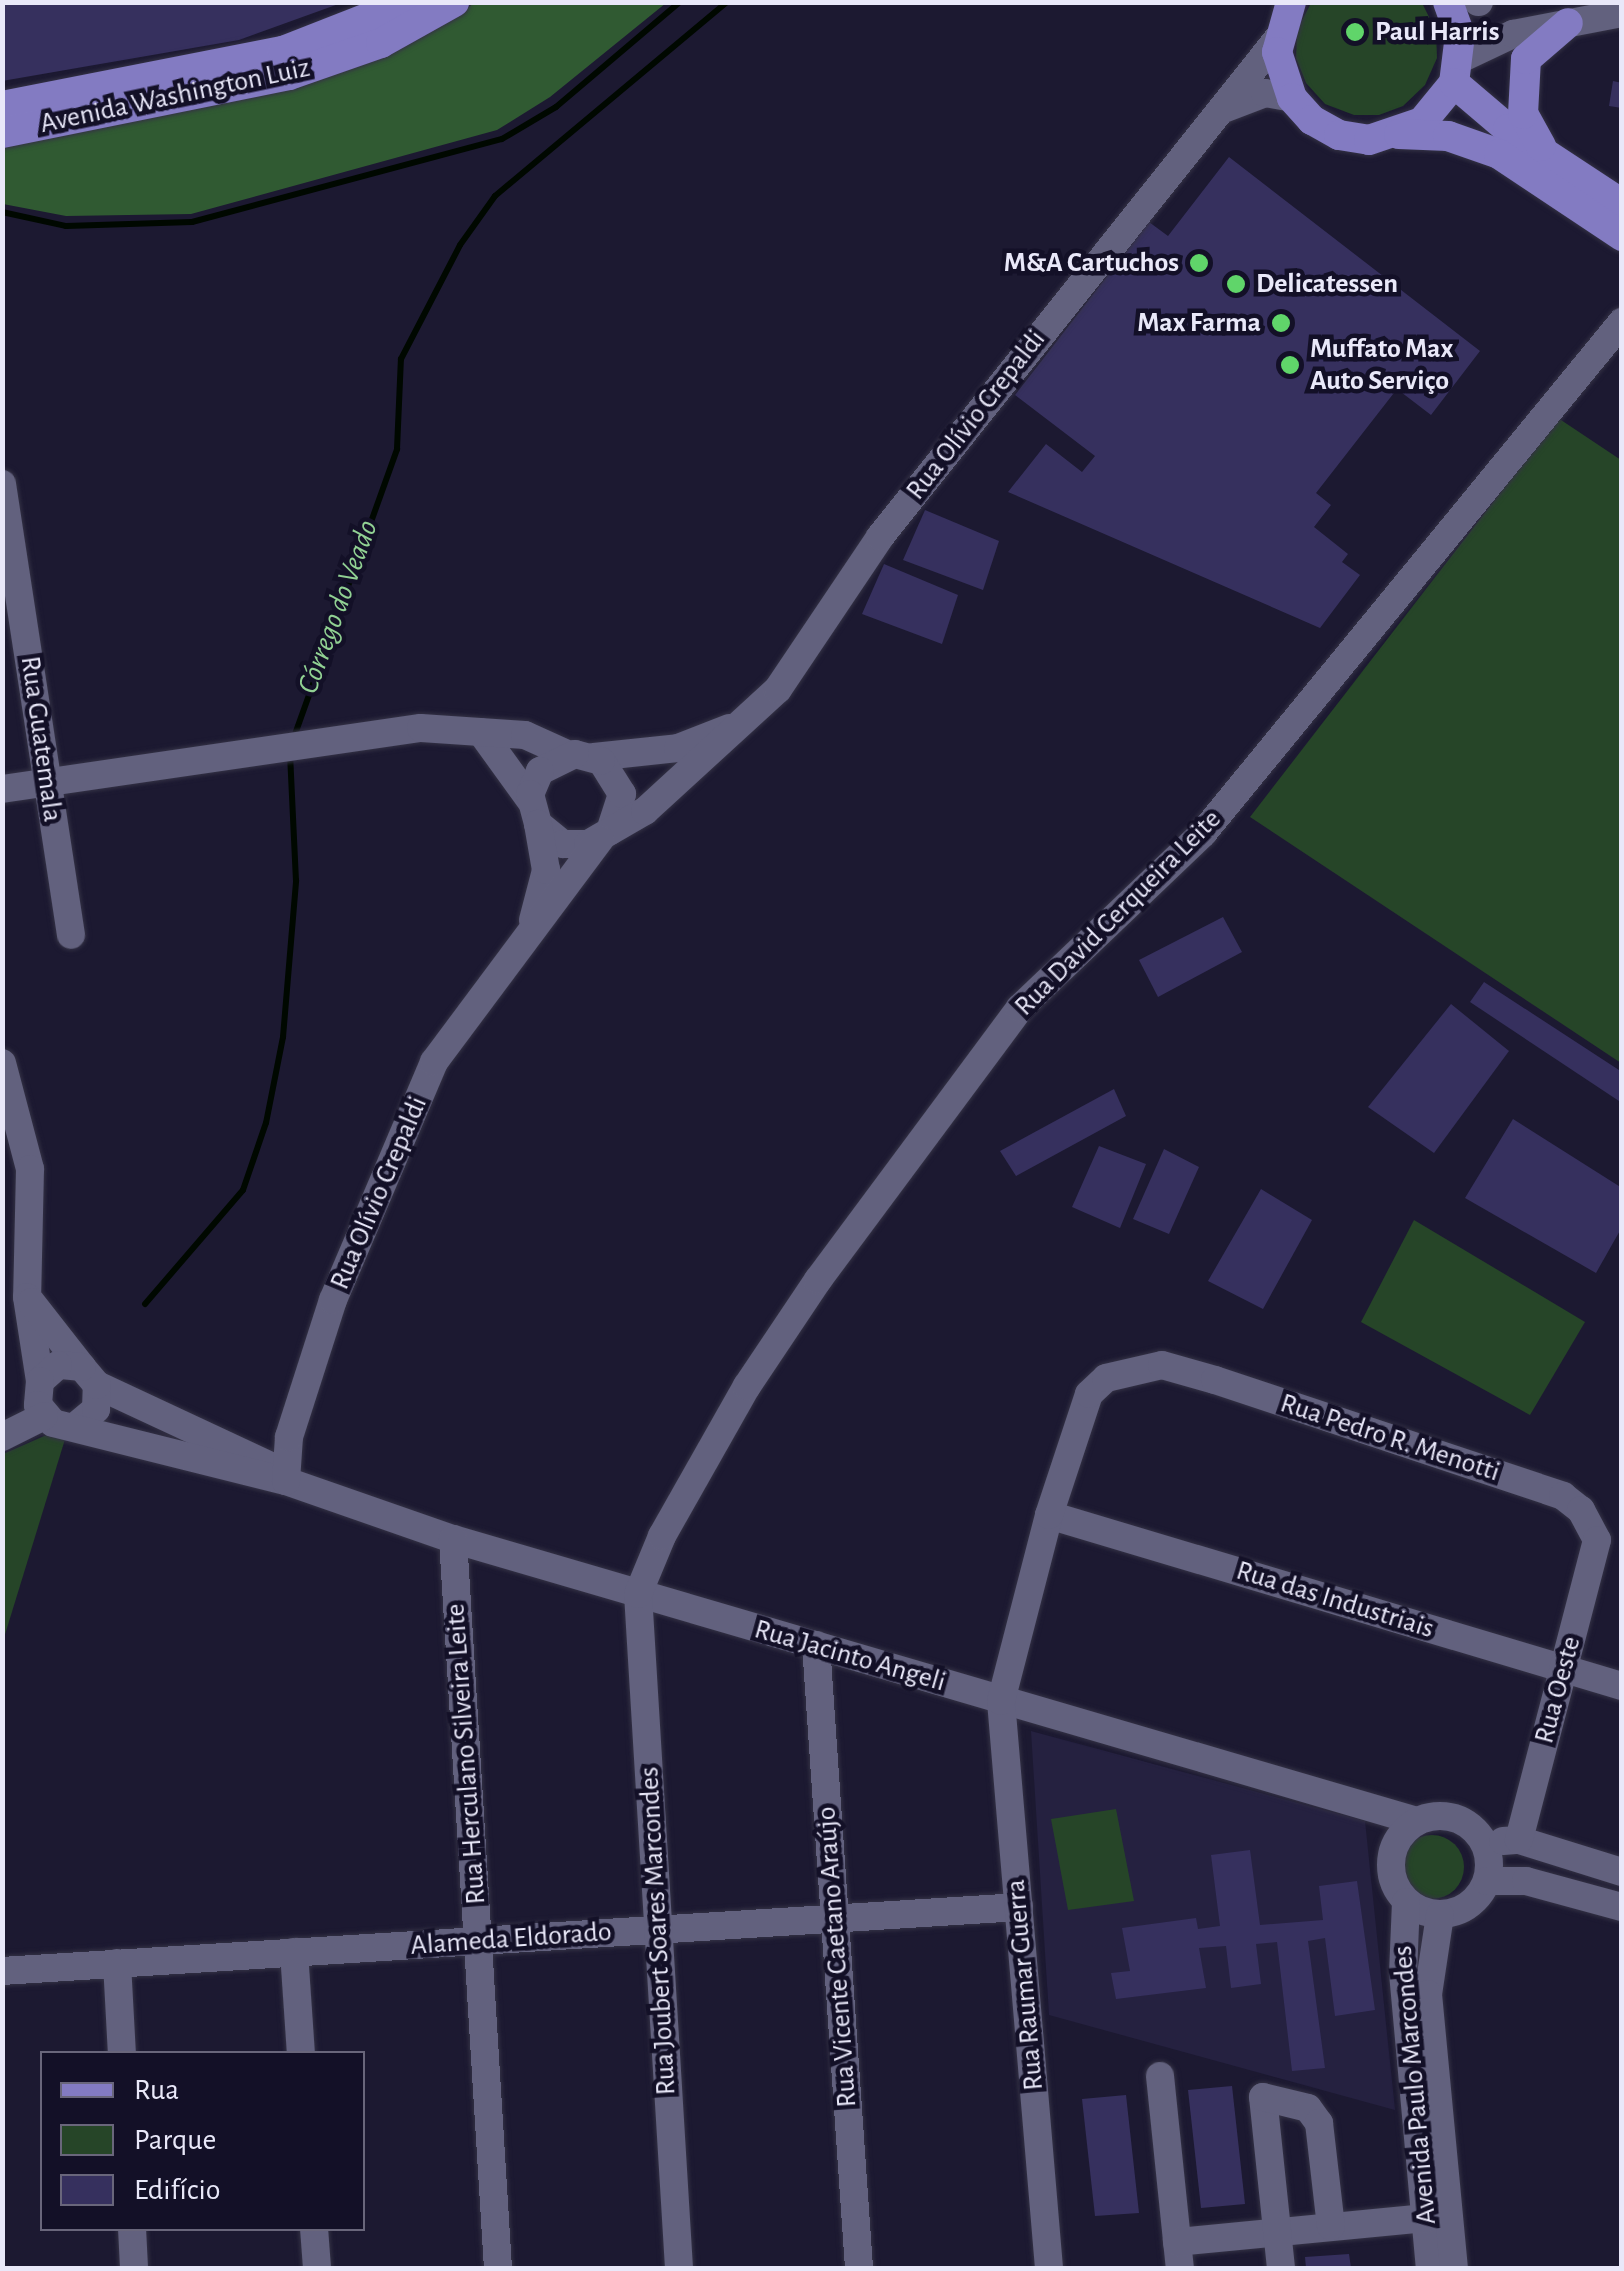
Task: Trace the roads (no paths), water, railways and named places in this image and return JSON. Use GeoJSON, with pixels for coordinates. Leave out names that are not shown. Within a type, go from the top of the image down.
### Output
{"type":"FeatureCollection","features":[{"type":"Feature","properties":{"kind":"main road","name":"Avenida Washington Luiz"},"geometry":{"type":"LineString","coordinates":[[253,70],[408,2]]}},
{"type":"Feature","properties":{"kind":"main road","name":"Avenida Washington Luiz"},"geometry":{"type":"LineString","coordinates":[[2,133],[213,78],[382,43],[454,2]]}},
{"type":"Feature","properties":{"kind":"main road"},"geometry":{"type":"LineString","coordinates":[[1448,2],[1457,71],[1549,156],[1622,204]]}},
{"type":"Feature","properties":{"kind":"main road"},"geometry":{"type":"LineString","coordinates":[[1282,18],[1281,76],[1292,98],[1312,120],[1339,134],[1369,140],[1400,134],[1448,136],[1499,154],[1622,236]]}},
{"type":"Feature","properties":{"kind":"main road"},"geometry":{"type":"LineString","coordinates":[[1549,156],[1523,114],[1521,84],[1526,59],[1568,24]]}},
{"type":"Feature","properties":{"kind":"main road"},"geometry":{"type":"LineString","coordinates":[[1400,134],[1422,122],[1457,71]]}},
{"type":"Feature","properties":{"kind":"main road","name":"Avenida Washington Luiz"},"geometry":{"type":"LineString","coordinates":[[2,106],[213,78]]}},
{"type":"Feature","properties":{"kind":"street"},"geometry":{"type":"LineString","coordinates":[[1457,71],[1513,34],[1622,13]]}},
{"type":"Feature","properties":{"kind":"street","name":"Rua Olívio Crepaldi"},"geometry":{"type":"LineString","coordinates":[[286,1481],[289,1437],[334,1300],[434,1062],[605,835],[645,811],[778,690],[880,538],[1214,113],[1282,18]]}},
{"type":"Feature","properties":{"kind":"street"},"geometry":{"type":"LineString","coordinates":[[1214,113],[1265,93],[1292,98]]}},
{"type":"Feature","properties":{"kind":"street","name":"Rua David Cerqueira Leite"},"geometry":{"type":"LineString","coordinates":[[638,1594],[698,1467],[747,1386],[1020,1008],[1203,833],[1622,322]]}},
{"type":"Feature","properties":{"kind":"street","name":"Rua Guatemala"},"geometry":{"type":"LineString","coordinates":[[3,484],[71,935]]}},
{"type":"Feature","properties":{"kind":"street","name":"Rua Olívio Crepaldi"},"geometry":{"type":"LineString","coordinates":[[581,756],[678,748],[744,722]]}},
{"type":"Feature","properties":{"kind":"street"},"geometry":{"type":"LineString","coordinates":[[2,789],[220,754],[421,728],[481,732],[525,735],[611,770],[622,794],[605,835],[563,844],[534,812],[481,732]]}},
{"type":"Feature","properties":{"kind":"street"},"geometry":{"type":"LineString","coordinates":[[534,812],[540,771],[581,756]]}},
{"type":"Feature","properties":{"kind":"street","name":"Rua Olívio Crepaldi"},"geometry":{"type":"LineString","coordinates":[[530,930],[546,870],[534,812]]}},
{"type":"Feature","properties":{"kind":"street"},"geometry":{"type":"LineString","coordinates":[[5,1080],[30,1169],[27,1297],[44,1416]]}},
{"type":"Feature","properties":{"kind":"street"},"geometry":{"type":"LineString","coordinates":[[2,1437],[44,1416],[78,1424],[96,1409],[90,1376],[27,1297]]}},
{"type":"Feature","properties":{"kind":"street","name":"Rua Raumar Guerra"},"geometry":{"type":"LineString","coordinates":[[1050,2268],[1001,1701],[1049,1516],[1089,1394],[1106,1378],[1162,1365]]}},
{"type":"Feature","properties":{"kind":"street","name":"Rua Pedro R. Menotti"},"geometry":{"type":"LineString","coordinates":[[1162,1365],[1563,1496],[1581,1510],[1597,1540]]}},
{"type":"Feature","properties":{"kind":"street"},"geometry":{"type":"LineString","coordinates":[[40,1381],[58,1366],[90,1376]]}},
{"type":"Feature","properties":{"kind":"street","name":"Rua Jacinto Angeli"},"geometry":{"type":"LineString","coordinates":[[90,1376],[263,1459],[286,1481]]}},
{"type":"Feature","properties":{"kind":"street","name":"Rua Jacinto Angeli"},"geometry":{"type":"LineString","coordinates":[[78,1424],[286,1481],[453,1540],[1417,1822]]}},
{"type":"Feature","properties":{"kind":"street","name":"Rua das Industriais"},"geometry":{"type":"LineString","coordinates":[[1049,1516],[1622,1686]]}},
{"type":"Feature","properties":{"kind":"street","name":"Rua Herculano Silveira Leite"},"geometry":{"type":"LineString","coordinates":[[453,1540],[498,2268]]}},
{"type":"Feature","properties":{"kind":"street","name":"Rua Oeste"},"geometry":{"type":"LineString","coordinates":[[1519,1840],[1597,1540]]}},
{"type":"Feature","properties":{"kind":"street","name":"Rua Joubert Soares Marcondes"},"geometry":{"type":"LineString","coordinates":[[638,1594],[679,2268]]}},
{"type":"Feature","properties":{"kind":"street","name":"Rua Vicente Caetano Araújo"},"geometry":{"type":"LineString","coordinates":[[816,1645],[859,2268]]}},
{"type":"Feature","properties":{"kind":"street"},"geometry":{"type":"LineString","coordinates":[[1455,1818],[1484,1843],[1487,1881],[1462,1910],[1440,1915],[1406,1902],[1390,1871],[1392,1851],[1417,1822],[1455,1818]]}},
{"type":"Feature","properties":{"kind":"street"},"geometry":{"type":"LineString","coordinates":[[1484,1843],[1519,1840],[1622,1872]]}},
{"type":"Feature","properties":{"kind":"street"},"geometry":{"type":"LineString","coordinates":[[1487,1881],[1526,1881],[1622,1907]]}},
{"type":"Feature","properties":{"kind":"street","name":"Avenida Paulo Marcondes"},"geometry":{"type":"LineString","coordinates":[[1406,1902],[1403,1974],[1430,2268]]}},
{"type":"Feature","properties":{"kind":"street","name":"Alameda Eldorado"},"geometry":{"type":"LineString","coordinates":[[2,1970],[1019,1907]]}},
{"type":"Feature","properties":{"kind":"street","name":"Avenida Paulo Marcondes"},"geometry":{"type":"LineString","coordinates":[[1440,1915],[1428,1994],[1454,2268]]}},
{"type":"Feature","properties":{"kind":"street"},"geometry":{"type":"LineString","coordinates":[[294,1952],[301,2051]]}},
{"type":"Feature","properties":{"kind":"street"},"geometry":{"type":"LineString","coordinates":[[117,1964],[122,2051]]}},
{"type":"Feature","properties":{"kind":"street"},"geometry":{"type":"LineString","coordinates":[[1160,2076],[1179,2255],[1277,2231],[1426,2218]]}},
{"type":"Feature","properties":{"kind":"street"},"geometry":{"type":"LineString","coordinates":[[1281,2268],[1263,2098],[1308,2108],[1320,2123],[1331,2226]]}},
{"type":"Feature","properties":{"kind":"street"},"geometry":{"type":"LineString","coordinates":[[132,2231],[134,2268]]}},
{"type":"Feature","properties":{"kind":"street"},"geometry":{"type":"LineString","coordinates":[[314,2231],[317,2268]]}},
{"type":"Feature","properties":{"kind":"waterway","name":"Córrego do Veado"},"geometry":{"type":"LineString","coordinates":[[2,212],[66,226],[192,222],[502,139],[556,107],[680,2]]}},
{"type":"Feature","properties":{"kind":"waterway","name":"Córrego do Veado"},"geometry":{"type":"LineString","coordinates":[[294,737],[397,449],[401,359],[460,245],[495,196],[727,2]]}},
{"type":"Feature","properties":{"kind":"waterway","name":"Córrego do Veado"},"geometry":{"type":"LineString","coordinates":[[145,1304],[243,1190],[266,1123],[283,1037],[296,881],[290,754]]}},
{"type":"Feature","properties":{"kind":"place","name":"Paul Harris"},"geometry":{"type":"Point","coordinates":[1355,32]}},
{"type":"Feature","properties":{"kind":"place","name":"M&A Cartuchos"},"geometry":{"type":"Point","coordinates":[1199,263]}},
{"type":"Feature","properties":{"kind":"place","name":"Delicatessen"},"geometry":{"type":"Point","coordinates":[1236,284]}},
{"type":"Feature","properties":{"kind":"place","name":"Max Farma"},"geometry":{"type":"Point","coordinates":[1281,323]}},
{"type":"Feature","properties":{"kind":"place","name":"Muffato Max Auto Serviço"},"geometry":{"type":"Point","coordinates":[1290,365]}}]}
